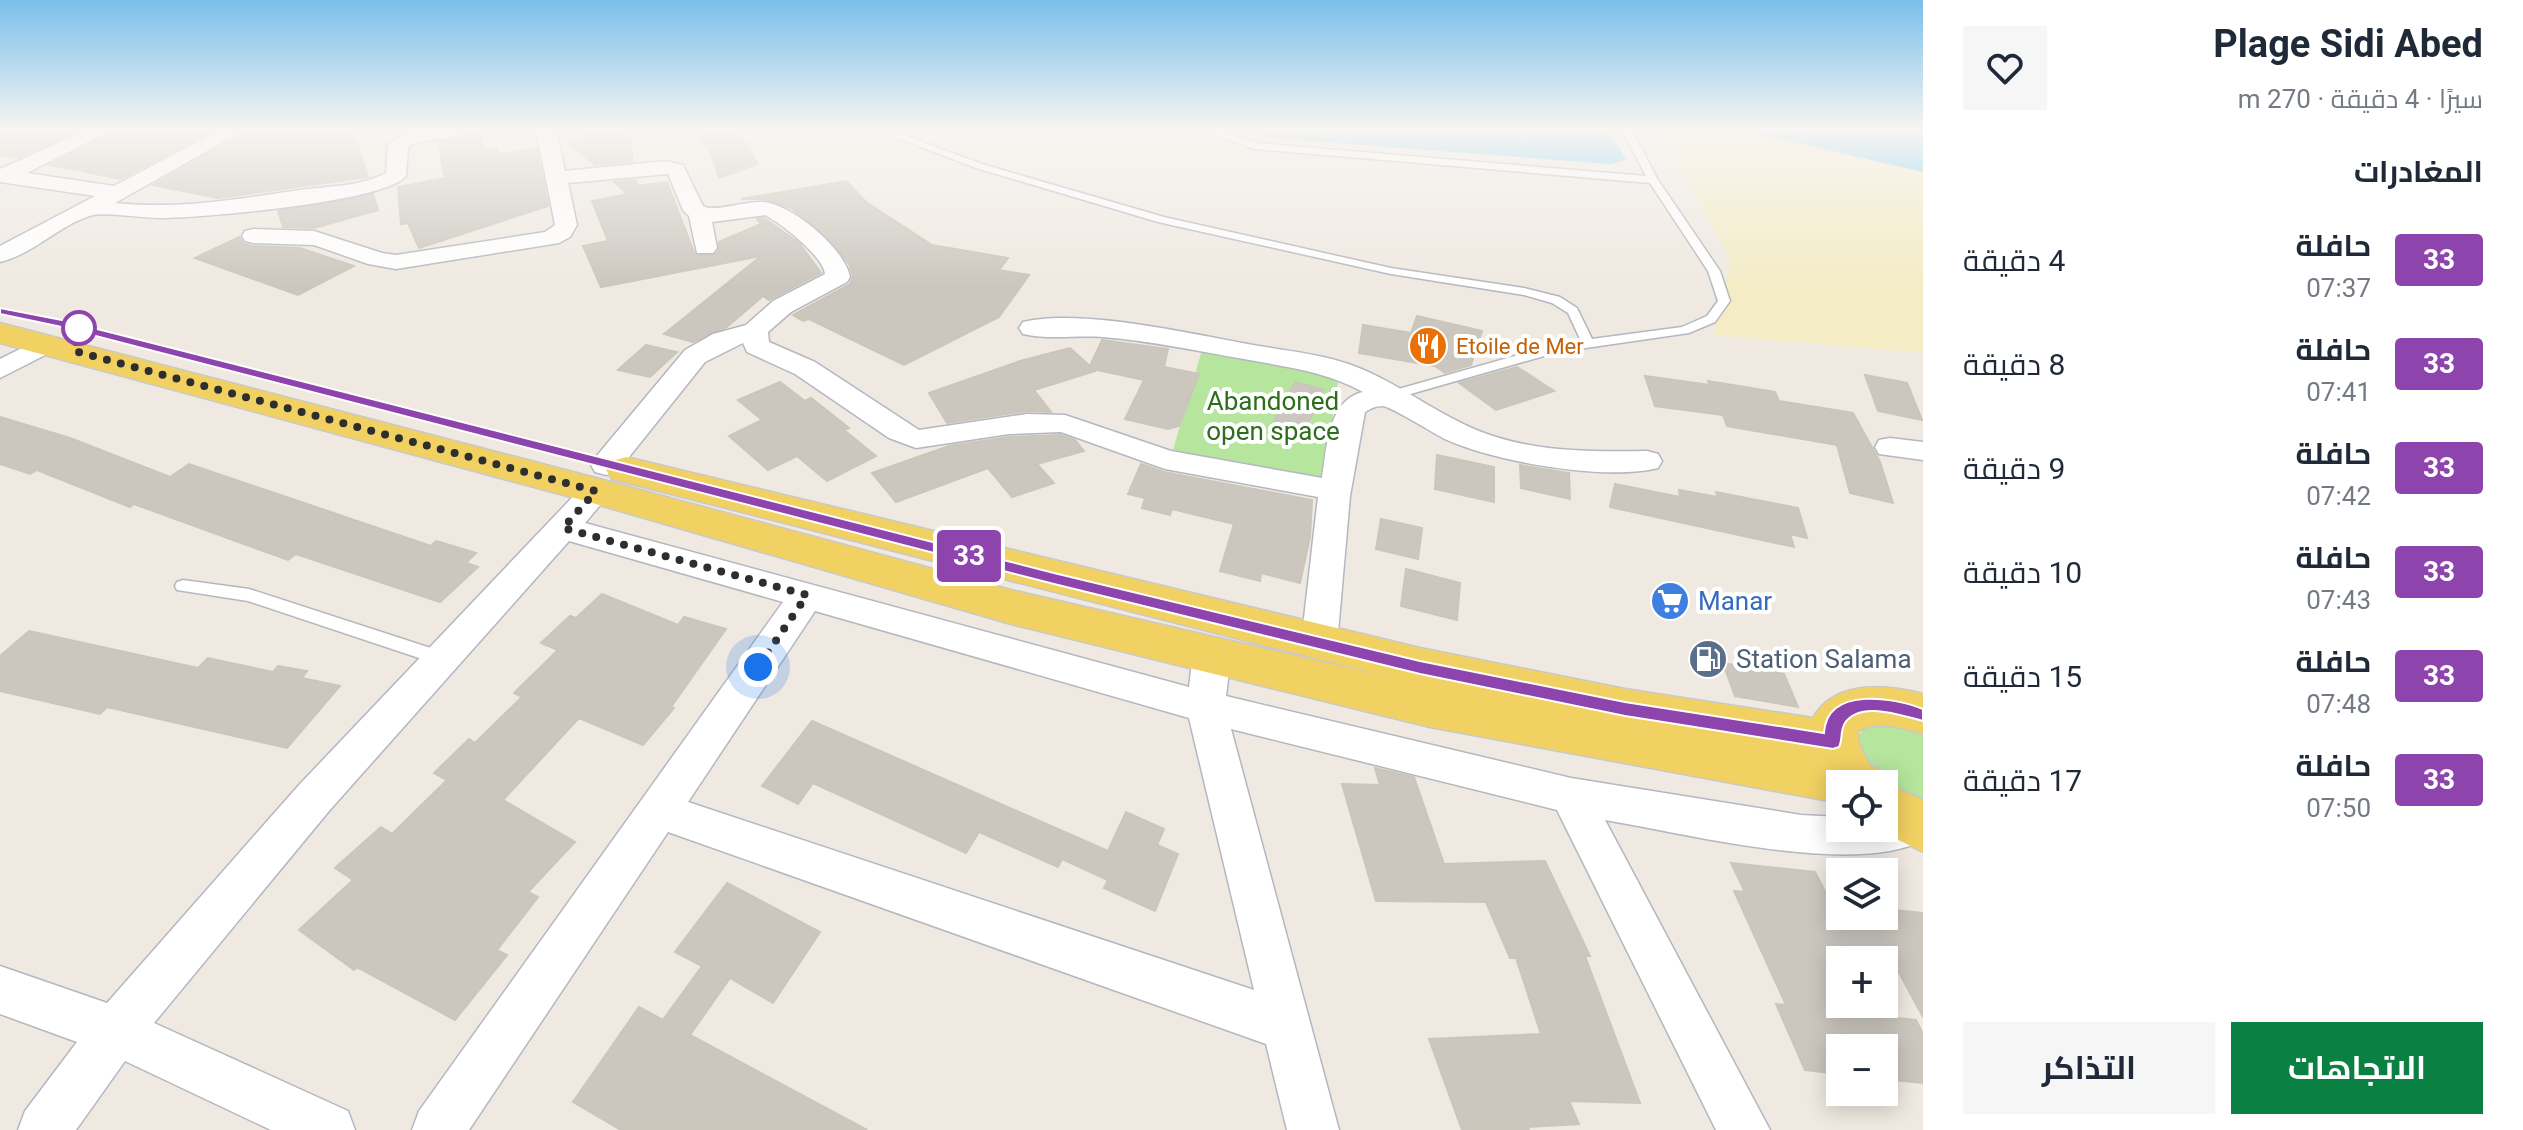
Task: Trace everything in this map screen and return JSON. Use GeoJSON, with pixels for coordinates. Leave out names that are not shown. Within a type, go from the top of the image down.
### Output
{"type":"FeatureCollection","features":[{"type":"Feature","properties":{"kind":"main road"},"geometry":{"type":"LineString","coordinates":[[0,311],[57,323],[601,478],[1011,607],[1430,707],[1849,770]]}},
{"type":"Feature","properties":{"kind":"main road"},"geometry":{"type":"LineString","coordinates":[[0,333],[601,478],[1319,644],[1625,709],[1849,770]]}},
{"type":"Feature","properties":{"kind":"main road"},"geometry":{"type":"LineString","coordinates":[[1849,770],[1833,725],[1844,712],[1862,705],[1886,705],[1923,714]]}},
{"type":"Feature","properties":{"kind":"street"},"geometry":{"type":"LineString","coordinates":[[40,182],[117,193]]}},
{"type":"Feature","properties":{"kind":"street"},"geometry":{"type":"LineString","coordinates":[[0,255],[138,182]]}},
{"type":"Feature","properties":{"kind":"street"},"geometry":{"type":"LineString","coordinates":[[93,207],[125,212],[184,213],[364,188],[381,182]]}},
{"type":"Feature","properties":{"kind":"street"},"geometry":{"type":"LineString","coordinates":[[253,236],[321,239],[384,262],[413,261],[540,241],[565,229],[559,182]]}},
{"type":"Feature","properties":{"kind":"street"},"geometry":{"type":"LineString","coordinates":[[44,1130],[116,1031],[314,798],[563,528],[695,356],[722,340],[755,331],[777,309],[838,277],[836,264],[777,212],[757,209],[718,215],[700,214],[694,210],[682,182]]}},
{"type":"Feature","properties":{"kind":"street"},"geometry":{"type":"LineString","coordinates":[[700,214],[705,248]]}},
{"type":"Feature","properties":{"kind":"street"},"geometry":{"type":"LineString","coordinates":[[1032,328],[1107,328],[1313,364],[1343,372],[1443,427],[1495,446],[1543,457],[1601,462],[1647,461]]}},
{"type":"Feature","properties":{"kind":"street"},"geometry":{"type":"LineString","coordinates":[[755,331],[756,346],[805,368],[899,432],[916,439],[1015,423],[1049,422],[1065,424],[1165,460],[1335,490]]}},
{"type":"Feature","properties":{"kind":"street"},"geometry":{"type":"LineString","coordinates":[[0,370],[46,344]]}},
{"type":"Feature","properties":{"kind":"street"},"geometry":{"type":"LineString","coordinates":[[1319,644],[1335,490],[1352,408],[1364,400],[1386,397]]}},
{"type":"Feature","properties":{"kind":"street"},"geometry":{"type":"LineString","coordinates":[[1890,447],[1923,451]]}},
{"type":"Feature","properties":{"kind":"street"},"geometry":{"type":"LineString","coordinates":[[563,528],[1206,707],[1571,796],[1801,834],[1863,837],[1897,833],[1907,819]]}},
{"type":"Feature","properties":{"kind":"street"},"geometry":{"type":"LineString","coordinates":[[438,1130],[807,595]]}},
{"type":"Feature","properties":{"kind":"street"},"geometry":{"type":"LineString","coordinates":[[1212,655],[1206,707],[1313,1130]]}},
{"type":"Feature","properties":{"kind":"street"},"geometry":{"type":"LineString","coordinates":[[1571,796],[1744,1130]]}},
{"type":"Feature","properties":{"kind":"street"},"geometry":{"type":"LineString","coordinates":[[660,811],[1289,1027]]}},
{"type":"Feature","properties":{"kind":"street"},"geometry":{"type":"LineString","coordinates":[[0,990],[116,1031],[329,1130]]}},
{"type":"Feature","properties":{"kind":"lane"},"geometry":{"type":"LineString","coordinates":[[1032,182],[1162,220],[1391,271],[1556,300],[1573,311],[1588,343]]}},
{"type":"Feature","properties":{"kind":"lane"},"geometry":{"type":"LineString","coordinates":[[1386,397],[1476,369],[1588,343],[1685,330],[1711,319],[1724,301],[1714,271],[1654,182]]}},
{"type":"Feature","properties":{"kind":"lane"},"geometry":{"type":"LineString","coordinates":[[183,586],[249,595],[440,658]]}},
{"type":"Feature","properties":{"kind":"green space","name":"Abandoned open space"},"geometry":{"type":"Polygon","coordinates":[[[1202,350],[1339,374],[1324,479],[1173,450],[1202,350]]]}},
{"type":"Feature","properties":{"kind":"green space"},"geometry":{"type":"Polygon","coordinates":[[[1879,724],[1923,731],[1923,809],[1898,793],[1898,770],[1869,770],[1856,741],[1863,729],[1879,724]]]}},
{"type":"Feature","properties":{"kind":"sand"},"geometry":{"type":"Polygon","coordinates":[[[1689,182],[1923,182],[1923,353],[1714,335],[1731,262],[1689,182]]]}},
{"type":"Feature","properties":{"kind":"building"},"geometry":{"type":"Polygon","coordinates":[[[159,182],[334,182],[218,198],[153,185],[159,182]]]}},
{"type":"Feature","properties":{"kind":"building"},"geometry":{"type":"Polygon","coordinates":[[[426,182],[543,182],[548,206],[419,248],[408,223],[401,224],[398,187],[426,182]]]}},
{"type":"Feature","properties":{"kind":"building"},"geometry":{"type":"Polygon","coordinates":[[[614,182],[636,182],[637,186],[667,182],[695,255],[715,255],[719,242],[761,224],[757,219],[764,218],[799,243],[821,273],[769,300],[763,296],[727,327],[693,342],[664,334],[761,256],[601,287],[583,246],[608,241],[592,201],[628,194],[614,182]]]}},
{"type":"Feature","properties":{"kind":"building"},"geometry":{"type":"Polygon","coordinates":[[[847,182],[866,202],[932,245],[1008,258],[999,270],[1029,275],[999,317],[904,365],[809,319],[803,321],[793,315],[850,284],[853,276],[849,264],[830,240],[791,208],[765,199],[741,199],[847,182]]]}},
{"type":"Feature","properties":{"kind":"building"},"geometry":{"type":"Polygon","coordinates":[[[373,194],[378,210],[314,228],[283,227],[278,211],[373,194]]]}},
{"type":"Feature","properties":{"kind":"building"},"geometry":{"type":"Polygon","coordinates":[[[239,237],[244,244],[300,248],[354,266],[298,295],[195,258],[239,237]]]}},
{"type":"Feature","properties":{"kind":"building"},"geometry":{"type":"Polygon","coordinates":[[[1417,316],[1482,331],[1471,365],[1445,373],[1435,366],[1359,353],[1363,325],[1411,333],[1417,316]]]}},
{"type":"Feature","properties":{"kind":"building"},"geometry":{"type":"Polygon","coordinates":[[[1102,340],[1168,349],[1164,367],[1199,374],[1179,426],[1168,429],[1125,419],[1144,380],[1093,369],[1095,371],[1034,390],[1051,412],[1027,411],[947,423],[929,393],[1020,361],[1070,348],[1090,366],[1102,340]]]}},
{"type":"Feature","properties":{"kind":"building"},"geometry":{"type":"Polygon","coordinates":[[[646,345],[677,352],[650,377],[618,370],[646,345]]]}},
{"type":"Feature","properties":{"kind":"building"},"geometry":{"type":"Polygon","coordinates":[[[1517,367],[1554,391],[1496,410],[1459,383],[1517,367]]]}},
{"type":"Feature","properties":{"kind":"building"},"geometry":{"type":"Polygon","coordinates":[[[1865,375],[1907,383],[1922,420],[1878,411],[1865,375]]]}},
{"type":"Feature","properties":{"kind":"building"},"geometry":{"type":"Polygon","coordinates":[[[1645,376],[1710,385],[1708,381],[1775,392],[1779,401],[1853,413],[1880,462],[1893,503],[1850,493],[1837,445],[1727,426],[1723,415],[1655,406],[1645,376]]]}},
{"type":"Feature","properties":{"kind":"building"},"geometry":{"type":"Polygon","coordinates":[[[780,382],[805,401],[811,398],[849,428],[844,430],[876,456],[827,481],[797,456],[768,470],[729,436],[762,420],[738,400],[780,382]]]}},
{"type":"Feature","properties":{"kind":"building"},"geometry":{"type":"Polygon","coordinates":[[[1295,382],[1324,390],[1302,435],[1271,426],[1295,382]]]}},
{"type":"Feature","properties":{"kind":"building"},"geometry":{"type":"Polygon","coordinates":[[[0,417],[70,438],[170,477],[189,464],[431,546],[436,541],[476,553],[466,563],[478,567],[440,602],[296,554],[288,560],[134,504],[130,507],[37,470],[30,474],[0,464],[0,417]]]}},
{"type":"Feature","properties":{"kind":"building"},"geometry":{"type":"Polygon","coordinates":[[[1061,435],[1075,440],[1084,451],[1037,464],[1054,483],[1012,497],[988,468],[896,502],[872,473],[949,446],[1009,437],[1061,435]]]}},
{"type":"Feature","properties":{"kind":"building"},"geometry":{"type":"Polygon","coordinates":[[[1437,455],[1494,467],[1494,502],[1435,489],[1437,455]]]}},
{"type":"Feature","properties":{"kind":"building"},"geometry":{"type":"Polygon","coordinates":[[[1141,464],[1164,472],[1312,500],[1310,537],[1300,583],[1261,573],[1260,581],[1220,571],[1234,524],[1172,509],[1170,515],[1142,508],[1145,498],[1128,494],[1141,464]]]}},
{"type":"Feature","properties":{"kind":"building"},"geometry":{"type":"Polygon","coordinates":[[[1520,465],[1569,473],[1570,499],[1521,488],[1520,465]]]}},
{"type":"Feature","properties":{"kind":"building"},"geometry":{"type":"Polygon","coordinates":[[[1615,484],[1680,497],[1679,490],[1718,497],[1716,492],[1798,508],[1807,538],[1790,534],[1794,547],[1610,507],[1615,484]]]}},
{"type":"Feature","properties":{"kind":"building"},"geometry":{"type":"Polygon","coordinates":[[[1381,519],[1422,528],[1418,559],[1376,549],[1381,519]]]}},
{"type":"Feature","properties":{"kind":"building"},"geometry":{"type":"Polygon","coordinates":[[[1406,569],[1460,583],[1457,620],[1401,606],[1406,569]]]}},
{"type":"Feature","properties":{"kind":"building"},"geometry":{"type":"Polygon","coordinates":[[[602,594],[678,625],[684,617],[726,629],[671,707],[674,708],[643,745],[579,718],[503,800],[575,842],[528,892],[538,897],[497,950],[507,955],[455,1020],[357,967],[354,970],[299,930],[353,880],[335,868],[381,827],[392,834],[447,780],[434,773],[469,739],[475,743],[522,697],[514,693],[558,650],[541,643],[570,616],[576,618],[602,594]]]}},
{"type":"Feature","properties":{"kind":"building"},"geometry":{"type":"Polygon","coordinates":[[[29,631],[198,668],[208,658],[273,672],[278,666],[307,671],[302,678],[340,686],[287,748],[107,707],[100,714],[0,691],[0,656],[29,631]]]}},
{"type":"Feature","properties":{"kind":"building"},"geometry":{"type":"Polygon","coordinates":[[[1723,663],[1784,674],[1798,707],[1735,696],[1723,663]]]}},
{"type":"Feature","properties":{"kind":"building"},"geometry":{"type":"Polygon","coordinates":[[[812,721],[1108,851],[1126,812],[1164,829],[1157,845],[1178,854],[1155,911],[1104,888],[1108,880],[1062,859],[1058,867],[979,832],[966,853],[813,783],[798,804],[762,786],[812,721]]]}},
{"type":"Feature","properties":{"kind":"building"},"geometry":{"type":"Polygon","coordinates":[[[1375,768],[1414,777],[1444,864],[1545,861],[1590,956],[1585,956],[1640,1103],[1569,1101],[1579,1124],[1527,1127],[1529,1130],[1462,1130],[1429,1039],[1541,1034],[1516,958],[1510,958],[1486,902],[1376,901],[1342,784],[1380,785],[1375,768]]]}},
{"type":"Feature","properties":{"kind":"building"},"geometry":{"type":"Polygon","coordinates":[[[1731,863],[1815,872],[1826,893],[1826,930],[1898,930],[1898,910],[1923,913],[1923,1017],[1898,971],[1898,946],[1826,946],[1825,960],[1826,1018],[1916,1020],[1923,1034],[1923,1083],[1898,1080],[1898,1034],[1826,1034],[1826,1072],[1805,1070],[1776,1004],[1786,1005],[1734,891],[1745,892],[1731,863]]]}},
{"type":"Feature","properties":{"kind":"building"},"geometry":{"type":"Polygon","coordinates":[[[727,883],[820,932],[773,1003],[730,978],[690,1035],[867,1130],[621,1130],[573,1102],[639,1007],[663,1020],[702,966],[675,952],[727,883]]]}},
{"type":"Feature","properties":{"kind":"bus line","name":"33"},"geometry":{"type":"LineString","coordinates":[[0,311],[57,323],[606,465],[777,505],[1054,578],[1420,667],[1625,709],[1833,742],[1833,725],[1844,712],[1862,705],[1886,705],[1923,714]]}},
{"type":"Feature","properties":{"kind":"place","name":"Etoile de Mer"},"geometry":{"type":"Point","coordinates":[1428,346]}},
{"type":"Feature","properties":{"kind":"place","name":"Manar"},"geometry":{"type":"Point","coordinates":[1670,601]}},
{"type":"Feature","properties":{"kind":"place","name":"Station Salama"},"geometry":{"type":"Point","coordinates":[1708,659]}},
{"type":"Feature","properties":{"kind":"route"},"geometry":{"type":"LineString","coordinates":[[79,328],[74,351],[596,491],[563,528],[807,595],[758,667]]}}]}
